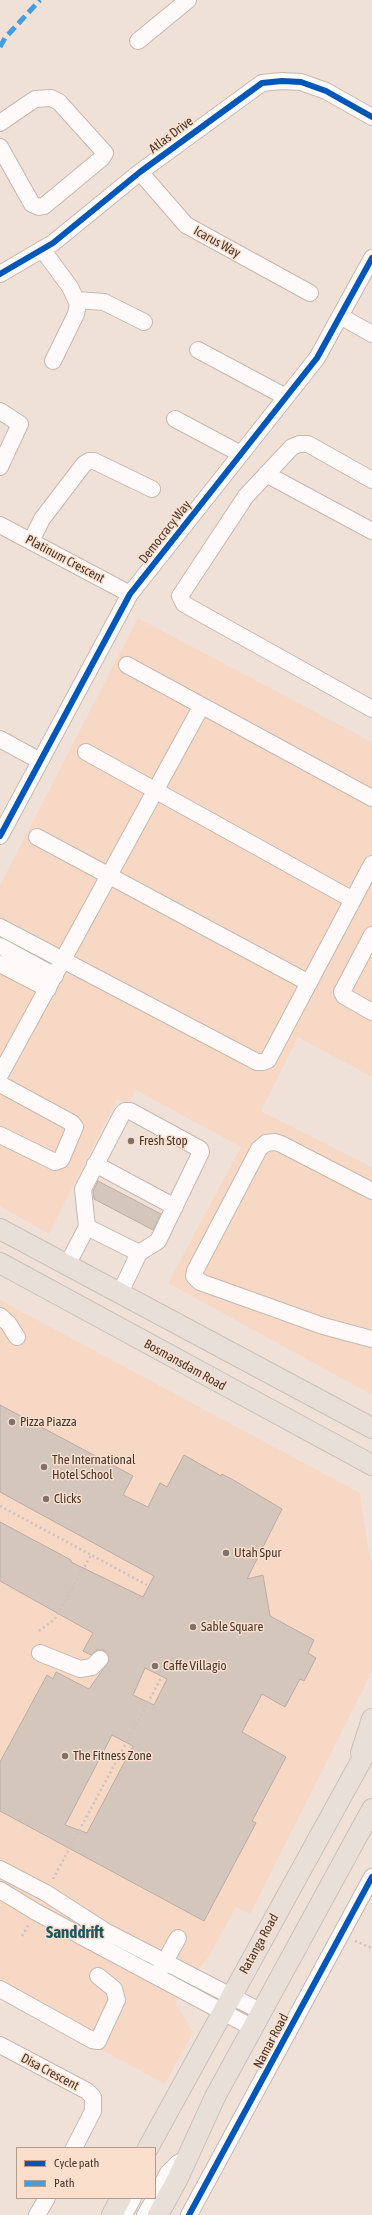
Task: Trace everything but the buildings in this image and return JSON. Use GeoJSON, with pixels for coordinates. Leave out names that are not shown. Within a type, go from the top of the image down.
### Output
{"type":"FeatureCollection","features":[{"type":"Feature","properties":{"kind":"main road"},"geometry":{"type":"LineString","coordinates":[[0,1229],[372,1428]]}},
{"type":"Feature","properties":{"kind":"main road","name":"Bosmansdam Road"},"geometry":{"type":"LineString","coordinates":[[0,1263],[372,1465]]}},
{"type":"Feature","properties":{"kind":"main road"},"geometry":{"type":"LineString","coordinates":[[305,1429],[372,1480]]}},
{"type":"Feature","properties":{"kind":"main road"},"geometry":{"type":"LineString","coordinates":[[355,1772],[372,1719]]}},
{"type":"Feature","properties":{"kind":"main road","name":"Ratanga Road"},"geometry":{"type":"LineString","coordinates":[[152,2145],[226,2004],[372,1741]]}},
{"type":"Feature","properties":{"kind":"main road"},"geometry":{"type":"LineString","coordinates":[[158,2215],[215,2097],[372,1809]]}},
{"type":"Feature","properties":{"kind":"main road"},"geometry":{"type":"LineString","coordinates":[[112,2215],[120,2199]]}},
{"type":"Feature","properties":{"kind":"street"},"geometry":{"type":"LineString","coordinates":[[138,41],[188,0]]}},
{"type":"Feature","properties":{"kind":"street","name":"Atlas Drive"},"geometry":{"type":"LineString","coordinates":[[1,272],[53,243],[140,172],[262,83],[300,82],[326,91],[372,117]]}},
{"type":"Feature","properties":{"kind":"street"},"geometry":{"type":"LineString","coordinates":[[0,124],[35,99],[51,98],[58,102],[105,153],[102,158],[44,206],[39,206],[32,204],[0,147]]}},
{"type":"Feature","properties":{"kind":"street","name":"Icarus Way"},"geometry":{"type":"LineString","coordinates":[[140,172],[186,225],[310,293]]}},
{"type":"Feature","properties":{"kind":"street"},"geometry":{"type":"LineString","coordinates":[[42,249],[70,287],[77,300],[76,314],[53,361]]}},
{"type":"Feature","properties":{"kind":"street","name":"Democracy Way"},"geometry":{"type":"LineString","coordinates":[[0,836],[130,594],[317,358],[372,258]]}},
{"type":"Feature","properties":{"kind":"street"},"geometry":{"type":"LineString","coordinates":[[77,300],[104,302],[144,322]]}},
{"type":"Feature","properties":{"kind":"street"},"geometry":{"type":"LineString","coordinates":[[340,316],[372,334]]}},
{"type":"Feature","properties":{"kind":"street"},"geometry":{"type":"LineString","coordinates":[[198,350],[286,397]]}},
{"type":"Feature","properties":{"kind":"street"},"geometry":{"type":"LineString","coordinates":[[0,411],[20,424],[0,467]]}},
{"type":"Feature","properties":{"kind":"street"},"geometry":{"type":"LineString","coordinates":[[175,419],[241,454]]}},
{"type":"Feature","properties":{"kind":"street"},"geometry":{"type":"LineString","coordinates":[[372,480],[303,443],[292,447],[246,496],[181,592],[181,600],[184,604],[372,710]]}},
{"type":"Feature","properties":{"kind":"street"},"geometry":{"type":"LineString","coordinates":[[31,541],[42,519],[84,464],[89,461],[94,461],[152,489]]}},
{"type":"Feature","properties":{"kind":"street"},"geometry":{"type":"LineString","coordinates":[[266,474],[372,531]]}},
{"type":"Feature","properties":{"kind":"street","name":"Platinum Crescent"},"geometry":{"type":"LineString","coordinates":[[0,525],[130,594]]}},
{"type":"Feature","properties":{"kind":"street"},"geometry":{"type":"LineString","coordinates":[[127,665],[201,707],[372,798]]}},
{"type":"Feature","properties":{"kind":"street"},"geometry":{"type":"LineString","coordinates":[[0,1076],[201,707]]}},
{"type":"Feature","properties":{"kind":"street"},"geometry":{"type":"LineString","coordinates":[[0,739],[40,761]]}},
{"type":"Feature","properties":{"kind":"street"},"geometry":{"type":"LineString","coordinates":[[86,752],[353,900]]}},
{"type":"Feature","properties":{"kind":"street"},"geometry":{"type":"LineString","coordinates":[[37,837],[309,983]]}},
{"type":"Feature","properties":{"kind":"street"},"geometry":{"type":"LineString","coordinates":[[0,927],[64,959],[257,1062],[268,1060],[372,864]]}},
{"type":"Feature","properties":{"kind":"street"},"geometry":{"type":"LineString","coordinates":[[372,934],[342,992],[344,996],[372,1012]]}},
{"type":"Feature","properties":{"kind":"street"},"geometry":{"type":"LineString","coordinates":[[0,946],[51,982]]}},
{"type":"Feature","properties":{"kind":"street"},"geometry":{"type":"LineString","coordinates":[[0,964],[51,982]]}},
{"type":"Feature","properties":{"kind":"street"},"geometry":{"type":"LineString","coordinates":[[0,1084],[72,1123],[75,1127],[61,1160],[55,1162],[0,1135]]}},
{"type":"Feature","properties":{"kind":"street"},"geometry":{"type":"LineString","coordinates":[[67,1265],[87,1227],[82,1194],[95,1164],[122,1114],[127,1111],[199,1148],[201,1152],[158,1241],[139,1253],[120,1293]]}},
{"type":"Feature","properties":{"kind":"street"},"geometry":{"type":"LineString","coordinates":[[372,1191],[281,1144],[266,1143],[258,1149],[195,1271],[194,1276],[200,1282],[316,1323],[372,1339]]}},
{"type":"Feature","properties":{"kind":"street"},"geometry":{"type":"LineString","coordinates":[[95,1164],[175,1207]]}},
{"type":"Feature","properties":{"kind":"street"},"geometry":{"type":"LineString","coordinates":[[87,1227],[139,1253]]}},
{"type":"Feature","properties":{"kind":"street"},"geometry":{"type":"LineString","coordinates":[[0,1316],[8,1323],[17,1336]]}},
{"type":"Feature","properties":{"kind":"street"},"geometry":{"type":"LineString","coordinates":[[40,1653],[80,1669],[92,1667],[100,1659]]}},
{"type":"Feature","properties":{"kind":"street"},"geometry":{"type":"LineString","coordinates":[[0,1869],[46,1893],[105,1931],[161,1970]]}},
{"type":"Feature","properties":{"kind":"street","name":"Namar Road"},"geometry":{"type":"LineString","coordinates":[[189,2215],[372,1877]]}},
{"type":"Feature","properties":{"kind":"street"},"geometry":{"type":"LineString","coordinates":[[0,1890],[36,1912],[161,1970],[258,2020]]}},
{"type":"Feature","properties":{"kind":"street"},"geometry":{"type":"LineString","coordinates":[[161,1970],[178,1938]]}},
{"type":"Feature","properties":{"kind":"street"},"geometry":{"type":"LineString","coordinates":[[0,1990],[92,2040],[98,2041],[116,2000],[114,1989],[98,1976]]}},
{"type":"Feature","properties":{"kind":"street","name":"Disa Crescent"},"geometry":{"type":"LineString","coordinates":[[2,2051],[87,2091],[93,2097],[93,2111],[75,2147]]}},
{"type":"Feature","properties":{"kind":"street"},"geometry":{"type":"LineString","coordinates":[[156,2196],[168,2172],[178,2163],[186,2159]]}},
{"type":"Feature","properties":{"kind":"street"},"geometry":{"type":"LineString","coordinates":[[37,2215],[46,2199]]}},
{"type":"Feature","properties":{"kind":"street"},"geometry":{"type":"LineString","coordinates":[[124,2215],[132,2199]]}},
{"type":"Feature","properties":{"kind":"street"},"geometry":{"type":"LineString","coordinates":[[145,2215],[154,2199]]}},
{"type":"Feature","properties":{"kind":"path"},"geometry":{"type":"LineString","coordinates":[[0,1506],[149,1586]]}},
{"type":"Feature","properties":{"kind":"path"},"geometry":{"type":"LineString","coordinates":[[39,1631],[55,1619],[91,1555]]}},
{"type":"Feature","properties":{"kind":"path"},"geometry":{"type":"LineString","coordinates":[[58,1870],[174,1654]]}},
{"type":"Feature","properties":{"kind":"path"},"geometry":{"type":"LineString","coordinates":[[352,1942],[358,1941],[372,1948]]}},
{"type":"Feature","properties":{"kind":"shaded area"},"geometry":{"type":"Polygon","coordinates":[[[138,618],[372,742],[372,1077],[298,1037],[261,1111],[372,1167],[372,1395],[168,1283],[241,1147],[136,1090],[129,1103],[117,1099],[49,1234],[0,1206],[0,885],[138,618]]]}},
{"type":"Feature","properties":{"kind":"shaded area","name":"Sable Square"},"geometry":{"type":"Polygon","coordinates":[[[0,1300],[360,1493],[368,1548],[372,1562],[372,1672],[250,1914],[236,1907],[209,1956],[175,2003],[193,2032],[165,2084],[0,1995],[0,1300]]]}},
{"type":"Feature","properties":{"kind":"marked path"},"geometry":{"type":"LineString","coordinates":[[0,47],[5,38],[40,0]]}},
{"type":"Feature","properties":{"kind":"cycle path"},"geometry":{"type":"LineString","coordinates":[[0,274],[53,243],[140,172],[262,83],[282,81],[301,82],[326,91],[372,117]]}},
{"type":"Feature","properties":{"kind":"cycle path"},"geometry":{"type":"LineString","coordinates":[[0,836],[130,594],[317,358],[372,258]]}},
{"type":"Feature","properties":{"kind":"cycle path"},"geometry":{"type":"LineString","coordinates":[[189,2215],[372,1877]]}},
{"type":"Feature","properties":{"kind":"place","name":"Fresh Stop"},"geometry":{"type":"Point","coordinates":[131,1141]}},
{"type":"Feature","properties":{"kind":"place","name":"Pizza Piazza"},"geometry":{"type":"Point","coordinates":[12,1422]}},
{"type":"Feature","properties":{"kind":"place","name":"The International Hotel School"},"geometry":{"type":"Point","coordinates":[44,1467]}},
{"type":"Feature","properties":{"kind":"place","name":"Clicks"},"geometry":{"type":"Point","coordinates":[46,1499]}},
{"type":"Feature","properties":{"kind":"place","name":"Utah Spur"},"geometry":{"type":"Point","coordinates":[226,1553]}},
{"type":"Feature","properties":{"kind":"place","name":"Sable Square"},"geometry":{"type":"Point","coordinates":[193,1627]}},
{"type":"Feature","properties":{"kind":"place","name":"Caffe Villagio"},"geometry":{"type":"Point","coordinates":[155,1666]}},
{"type":"Feature","properties":{"kind":"place","name":"The Fitness Zone"},"geometry":{"type":"Point","coordinates":[65,1756]}},
{"type":"Feature","properties":{"kind":"district","name":"Sanddrift"},"geometry":{"type":"Point","coordinates":[75,1933]}}]}
